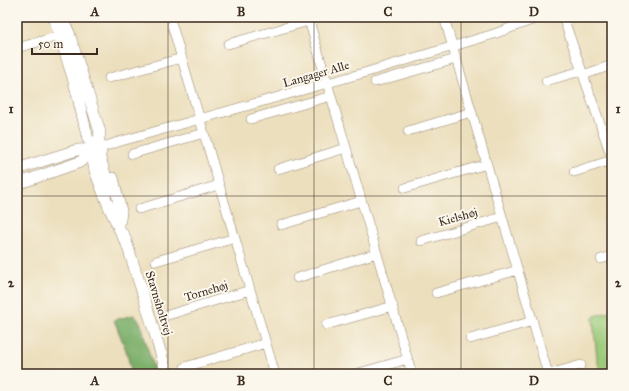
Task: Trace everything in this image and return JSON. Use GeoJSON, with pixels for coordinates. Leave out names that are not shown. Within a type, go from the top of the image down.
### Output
{"type":"FeatureCollection","features":[{"type":"Feature","properties":{"kind":"street","name":"Stavnsholtvej"},"geometry":{"type":"LineString","coordinates":[[54,17],[64,34]]}},
{"type":"Feature","properties":{"kind":"street","name":"Stavnsholtvej"},"geometry":{"type":"LineString","coordinates":[[62,17],[74,81],[88,139],[97,149],[105,154],[118,195],[121,211],[120,220],[125,241],[167,374]]}},
{"type":"Feature","properties":{"kind":"street"},"geometry":{"type":"LineString","coordinates":[[444,17],[549,374],[581,365]]}},
{"type":"Feature","properties":{"kind":"street","name":"Langager Alle"},"geometry":{"type":"LineString","coordinates":[[97,149],[494,34],[540,17]]}},
{"type":"Feature","properties":{"kind":"street"},"geometry":{"type":"LineString","coordinates":[[563,17],[612,159],[574,172]]}},
{"type":"Feature","properties":{"kind":"street"},"geometry":{"type":"LineString","coordinates":[[228,44],[308,19],[412,374]]}},
{"type":"Feature","properties":{"kind":"street"},"geometry":{"type":"LineString","coordinates":[[172,25],[275,374]]}},
{"type":"Feature","properties":{"kind":"street"},"geometry":{"type":"LineString","coordinates":[[17,48],[64,34]]}},
{"type":"Feature","properties":{"kind":"street"},"geometry":{"type":"LineString","coordinates":[[109,78],[182,58]]}},
{"type":"Feature","properties":{"kind":"street"},"geometry":{"type":"LineString","coordinates":[[375,82],[456,59]]}},
{"type":"Feature","properties":{"kind":"street"},"geometry":{"type":"LineString","coordinates":[[546,81],[612,65]]}},
{"type":"Feature","properties":{"kind":"street"},"geometry":{"type":"LineString","coordinates":[[251,119],[331,96]]}},
{"type":"Feature","properties":{"kind":"street"},"geometry":{"type":"LineString","coordinates":[[408,131],[472,112]]}},
{"type":"Feature","properties":{"kind":"street"},"geometry":{"type":"LineString","coordinates":[[132,154],[204,133]]}},
{"type":"Feature","properties":{"kind":"street"},"geometry":{"type":"LineString","coordinates":[[278,169],[346,148]]}},
{"type":"Feature","properties":{"kind":"street","name":"Stavnsholtvej"},"geometry":{"type":"LineString","coordinates":[[97,149],[93,160],[95,171],[109,207],[125,241]]}},
{"type":"Feature","properties":{"kind":"street"},"geometry":{"type":"LineString","coordinates":[[17,170],[77,150],[97,149]]}},
{"type":"Feature","properties":{"kind":"street"},"geometry":{"type":"LineString","coordinates":[[17,184],[80,162],[97,149]]}},
{"type":"Feature","properties":{"kind":"street"},"geometry":{"type":"LineString","coordinates":[[406,188],[487,164]]}},
{"type":"Feature","properties":{"kind":"street"},"geometry":{"type":"LineString","coordinates":[[140,209],[219,185]]}},
{"type":"Feature","properties":{"kind":"street"},"geometry":{"type":"LineString","coordinates":[[281,225],[362,201]]}},
{"type":"Feature","properties":{"kind":"street","name":"Kielshøj"},"geometry":{"type":"LineString","coordinates":[[421,241],[502,217]]}},
{"type":"Feature","properties":{"kind":"street"},"geometry":{"type":"LineString","coordinates":[[156,262],[235,238]]}},
{"type":"Feature","properties":{"kind":"street"},"geometry":{"type":"LineString","coordinates":[[297,278],[377,253]]}},
{"type":"Feature","properties":{"kind":"street"},"geometry":{"type":"LineString","coordinates":[[601,260],[612,256]]}},
{"type":"Feature","properties":{"kind":"street"},"geometry":{"type":"LineString","coordinates":[[436,294],[518,270]]}},
{"type":"Feature","properties":{"kind":"street","name":"Tornehøj"},"geometry":{"type":"LineString","coordinates":[[168,315],[250,290]]}},
{"type":"Feature","properties":{"kind":"street"},"geometry":{"type":"LineString","coordinates":[[326,325],[392,306]]}},
{"type":"Feature","properties":{"kind":"street"},"geometry":{"type":"LineString","coordinates":[[470,339],[533,321]]}},
{"type":"Feature","properties":{"kind":"street"},"geometry":{"type":"LineString","coordinates":[[185,367],[266,343]]}},
{"type":"Feature","properties":{"kind":"street"},"geometry":{"type":"LineString","coordinates":[[355,374],[408,359]]}},
{"type":"Feature","properties":{"kind":"green space"},"geometry":{"type":"Polygon","coordinates":[[[612,311],[612,374],[601,374],[597,358],[593,319],[595,316],[612,311]]]}},
{"type":"Feature","properties":{"kind":"green space"},"geometry":{"type":"Polygon","coordinates":[[[134,315],[140,322],[155,374],[132,374],[126,350],[114,320],[134,315]]]}}]}
